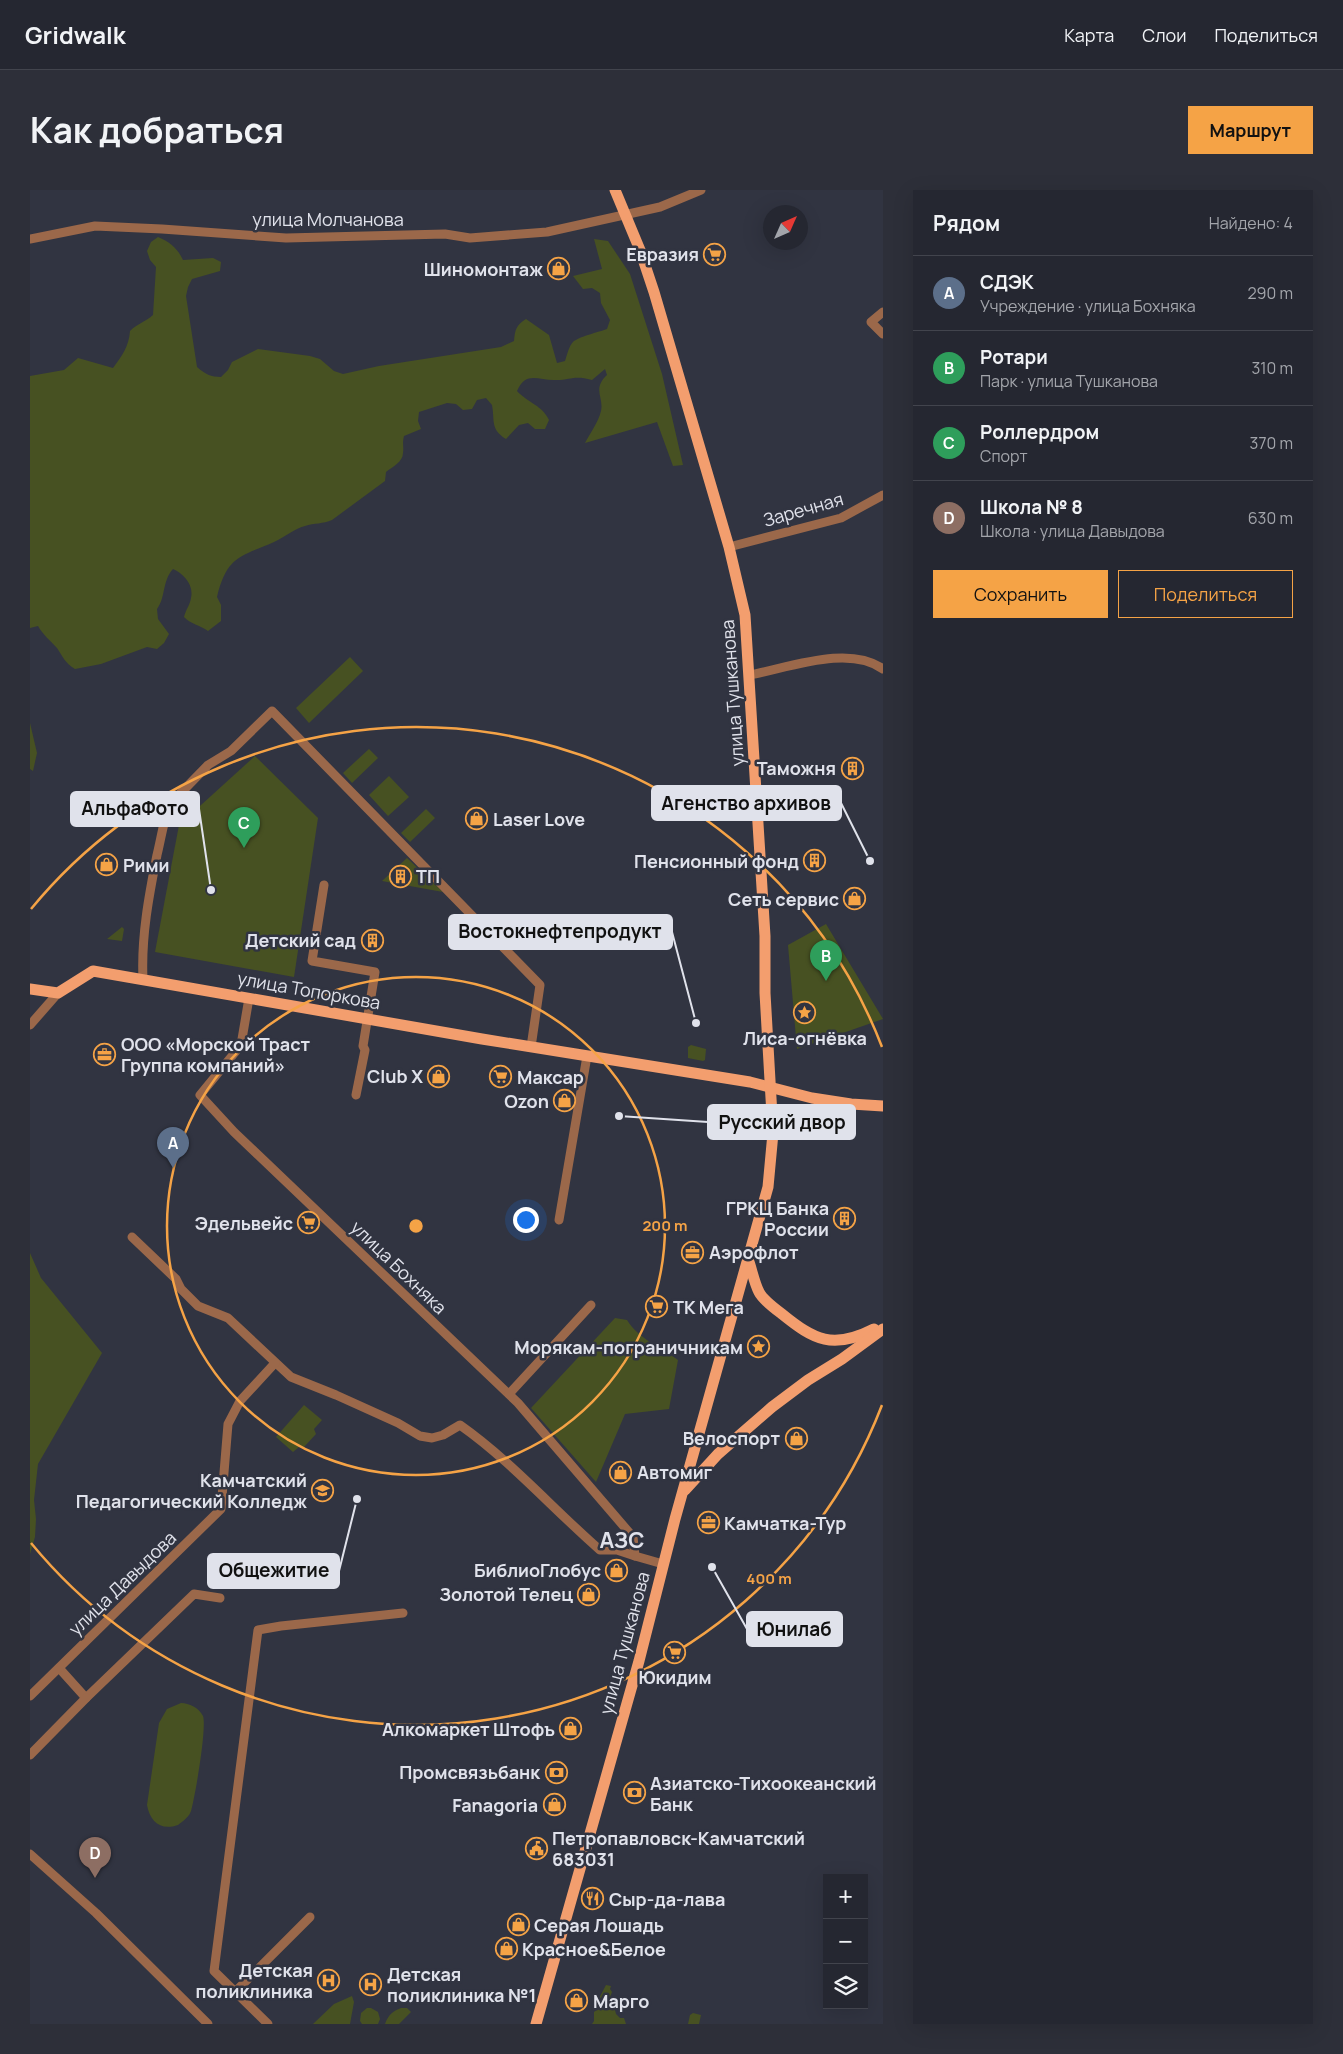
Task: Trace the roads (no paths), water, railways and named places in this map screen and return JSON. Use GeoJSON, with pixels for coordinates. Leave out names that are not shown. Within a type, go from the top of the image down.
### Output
{"type":"FeatureCollection","features":[{"type":"Feature","properties":{"kind":"main road","name":"улица Тушканова"},"geometry":{"type":"LineString","coordinates":[[536,2024],[768,1187],[773,1133],[765,993],[765,936],[745,614],[729,546],[654,292],[626,214],[615,190]]}},
{"type":"Feature","properties":{"kind":"main road","name":"улица Топоркова"},"geometry":{"type":"LineString","coordinates":[[58,993],[93,971],[532,1047],[750,1082],[806,1096],[851,1104],[883,1106]]}},
{"type":"Feature","properties":{"kind":"main road"},"geometry":{"type":"LineString","coordinates":[[30,989],[58,993]]}},
{"type":"Feature","properties":{"kind":"main road"},"geometry":{"type":"LineString","coordinates":[[748,1259],[760,1294],[795,1324],[816,1337],[828,1340],[842,1340],[864,1334],[883,1324]]}},
{"type":"Feature","properties":{"kind":"main road"},"geometry":{"type":"LineString","coordinates":[[684,1492],[718,1454],[772,1408],[802,1384],[842,1359],[883,1329]]}},
{"type":"Feature","properties":{"kind":"street","name":"улица Молчанова"},"geometry":{"type":"LineString","coordinates":[[30,239],[95,226],[286,238],[445,234],[470,238],[547,232],[660,207],[701,190]]}},
{"type":"Feature","properties":{"kind":"street"},"geometry":{"type":"LineString","coordinates":[[883,312],[871,322],[883,334]]}},
{"type":"Feature","properties":{"kind":"street","name":"Заречная"},"geometry":{"type":"LineString","coordinates":[[729,546],[841,518],[883,495]]}},
{"type":"Feature","properties":{"kind":"street"},"geometry":{"type":"LineString","coordinates":[[750,675],[838,657],[863,660],[883,668]]}},
{"type":"Feature","properties":{"kind":"street"},"geometry":{"type":"LineString","coordinates":[[143,979],[142,954],[144,936],[154,872],[168,809],[173,801],[208,765],[231,751],[272,711],[540,985],[532,1047]]}},
{"type":"Feature","properties":{"kind":"street"},"geometry":{"type":"LineString","coordinates":[[324,885],[312,960],[375,972],[364,1046],[365,1050],[356,1095]]}},
{"type":"Feature","properties":{"kind":"street"},"geometry":{"type":"LineString","coordinates":[[30,1025],[58,993]]}},
{"type":"Feature","properties":{"kind":"street","name":"улица Бохняка"},"geometry":{"type":"LineString","coordinates":[[248,998],[241,1045],[200,1095],[234,1132],[509,1394],[633,1537],[635,1556]]}},
{"type":"Feature","properties":{"kind":"street"},"geometry":{"type":"LineString","coordinates":[[559,1220],[587,1056]]}},
{"type":"Feature","properties":{"kind":"street"},"geometry":{"type":"LineString","coordinates":[[132,1236],[176,1279],[181,1289],[198,1306],[228,1318],[291,1377],[398,1423],[420,1436],[432,1438],[460,1425],[480,1439],[600,1550],[617,1550],[663,1564]]}},
{"type":"Feature","properties":{"kind":"street"},"geometry":{"type":"LineString","coordinates":[[509,1394],[590,1305]]}},
{"type":"Feature","properties":{"kind":"street","name":"улица Давыдова"},"geometry":{"type":"LineString","coordinates":[[30,1696],[221,1509],[228,1424],[240,1401],[276,1363]]}},
{"type":"Feature","properties":{"kind":"street"},"geometry":{"type":"LineString","coordinates":[[30,1755],[194,1594],[220,1598]]}},
{"type":"Feature","properties":{"kind":"street"},"geometry":{"type":"LineString","coordinates":[[268,2024],[214,1971],[258,1630],[404,1613]]}},
{"type":"Feature","properties":{"kind":"street"},"geometry":{"type":"LineString","coordinates":[[58,1668],[86,1698]]}},
{"type":"Feature","properties":{"kind":"street"},"geometry":{"type":"LineString","coordinates":[[30,1854],[96,1913],[208,2024]]}},
{"type":"Feature","properties":{"kind":"street"},"geometry":{"type":"LineString","coordinates":[[235,1992],[310,1917]]}},
{"type":"Feature","properties":{"kind":"place","name":"Евразия"},"geometry":{"type":"Point","coordinates":[715,254]}},
{"type":"Feature","properties":{"kind":"place","name":"Шиномонтаж"},"geometry":{"type":"Point","coordinates":[559,269]}},
{"type":"Feature","properties":{"kind":"place","name":"Таможня"},"geometry":{"type":"Point","coordinates":[852,768]}},
{"type":"Feature","properties":{"kind":"place","name":"Laser Love"},"geometry":{"type":"Point","coordinates":[477,819]}},
{"type":"Feature","properties":{"kind":"place","name":"Роллердром"},"geometry":{"type":"Point","coordinates":[244,848]}},
{"type":"Feature","properties":{"kind":"place","name":"Пенсионный фонд"},"geometry":{"type":"Point","coordinates":[815,861]}},
{"type":"Feature","properties":{"kind":"place","name":"Агенство архивов"},"geometry":{"type":"Point","coordinates":[870,861]}},
{"type":"Feature","properties":{"kind":"place","name":"Рими"},"geometry":{"type":"Point","coordinates":[107,865]}},
{"type":"Feature","properties":{"kind":"place","name":"ТП"},"geometry":{"type":"Point","coordinates":[400,876]}},
{"type":"Feature","properties":{"kind":"place","name":"АльфаФото"},"geometry":{"type":"Point","coordinates":[211,890]}},
{"type":"Feature","properties":{"kind":"place","name":"Сеть сервис"},"geometry":{"type":"Point","coordinates":[855,899]}},
{"type":"Feature","properties":{"kind":"place","name":"Детский сад"},"geometry":{"type":"Point","coordinates":[372,940]}},
{"type":"Feature","properties":{"kind":"place","name":"Ротари"},"geometry":{"type":"Point","coordinates":[826,981]}},
{"type":"Feature","properties":{"kind":"place","name":"Лиса-огнёвка"},"geometry":{"type":"Point","coordinates":[805,1013]}},
{"type":"Feature","properties":{"kind":"place","name":"Востокнефтепродукт"},"geometry":{"type":"Point","coordinates":[696,1023]}},
{"type":"Feature","properties":{"kind":"place","name":"ООО «Морской Траст Группа компаний»"},"geometry":{"type":"Point","coordinates":[105,1054]}},
{"type":"Feature","properties":{"kind":"place","name":"Club X"},"geometry":{"type":"Point","coordinates":[439,1076]}},
{"type":"Feature","properties":{"kind":"place","name":"Максар"},"geometry":{"type":"Point","coordinates":[501,1077]}},
{"type":"Feature","properties":{"kind":"place","name":"Ozon"},"geometry":{"type":"Point","coordinates":[565,1101]}},
{"type":"Feature","properties":{"kind":"place","name":"Русский двор"},"geometry":{"type":"Point","coordinates":[619,1116]}},
{"type":"Feature","properties":{"kind":"place","name":"СДЭК"},"geometry":{"type":"Point","coordinates":[173,1168]}},
{"type":"Feature","properties":{"kind":"place","name":"ГРКЦ Банка России"},"geometry":{"type":"Point","coordinates":[845,1218]}},
{"type":"Feature","properties":{"kind":"place","name":"Эдельвейс"},"geometry":{"type":"Point","coordinates":[309,1223]}},
{"type":"Feature","properties":{"kind":"place","name":"Аэрофлот"},"geometry":{"type":"Point","coordinates":[693,1252]}},
{"type":"Feature","properties":{"kind":"place","name":"ТК Мега"},"geometry":{"type":"Point","coordinates":[657,1307]}},
{"type":"Feature","properties":{"kind":"place","name":"Морякам-пограничникам"},"geometry":{"type":"Point","coordinates":[759,1347]}},
{"type":"Feature","properties":{"kind":"place","name":"Велоспорт"},"geometry":{"type":"Point","coordinates":[796,1438]}},
{"type":"Feature","properties":{"kind":"place","name":"Автомиг"},"geometry":{"type":"Point","coordinates":[621,1472]}},
{"type":"Feature","properties":{"kind":"place","name":"Камчатский Педагогический Колледж"},"geometry":{"type":"Point","coordinates":[323,1490]}},
{"type":"Feature","properties":{"kind":"place","name":"Общежитие"},"geometry":{"type":"Point","coordinates":[357,1499]}},
{"type":"Feature","properties":{"kind":"place","name":"Камчатка-Тур"},"geometry":{"type":"Point","coordinates":[708,1523]}},
{"type":"Feature","properties":{"kind":"place","name":"Юнилаб"},"geometry":{"type":"Point","coordinates":[712,1567]}},
{"type":"Feature","properties":{"kind":"place","name":"БиблиоГлобус"},"geometry":{"type":"Point","coordinates":[617,1570]}},
{"type":"Feature","properties":{"kind":"place","name":"Золотой Телец"},"geometry":{"type":"Point","coordinates":[589,1594]}},
{"type":"Feature","properties":{"kind":"place","name":"Юкидим"},"geometry":{"type":"Point","coordinates":[675,1652]}},
{"type":"Feature","properties":{"kind":"place","name":"Алкомаркет Штофъ"},"geometry":{"type":"Point","coordinates":[571,1729]}},
{"type":"Feature","properties":{"kind":"place","name":"Промсвязьбанк"},"geometry":{"type":"Point","coordinates":[556,1772]}},
{"type":"Feature","properties":{"kind":"place","name":"Азиатско-Тихоокеанский Банк"},"geometry":{"type":"Point","coordinates":[634,1793]}},
{"type":"Feature","properties":{"kind":"place","name":"Fanagoria"},"geometry":{"type":"Point","coordinates":[554,1805]}},
{"type":"Feature","properties":{"kind":"place","name":"Петропавловск-Камчатский 683031"},"geometry":{"type":"Point","coordinates":[536,1848]}},
{"type":"Feature","properties":{"kind":"place","name":"Школа № 8"},"geometry":{"type":"Point","coordinates":[95,1878]}},
{"type":"Feature","properties":{"kind":"place","name":"Сыр-да-лава"},"geometry":{"type":"Point","coordinates":[593,1899]}},
{"type":"Feature","properties":{"kind":"place","name":"Серая Лошадь"},"geometry":{"type":"Point","coordinates":[518,1925]}},
{"type":"Feature","properties":{"kind":"place","name":"Красное&Белое"},"geometry":{"type":"Point","coordinates":[506,1949]}},
{"type":"Feature","properties":{"kind":"place","name":"Детская поликлиника"},"geometry":{"type":"Point","coordinates":[329,1980]}},
{"type":"Feature","properties":{"kind":"place","name":"Детская поликлиника №1"},"geometry":{"type":"Point","coordinates":[371,1984]}},
{"type":"Feature","properties":{"kind":"place","name":"Марго"},"geometry":{"type":"Point","coordinates":[577,2001]}},
{"type":"Feature","properties":{"kind":"district","name":"АЗС"},"geometry":{"type":"Point","coordinates":[622,1540]}}]}
